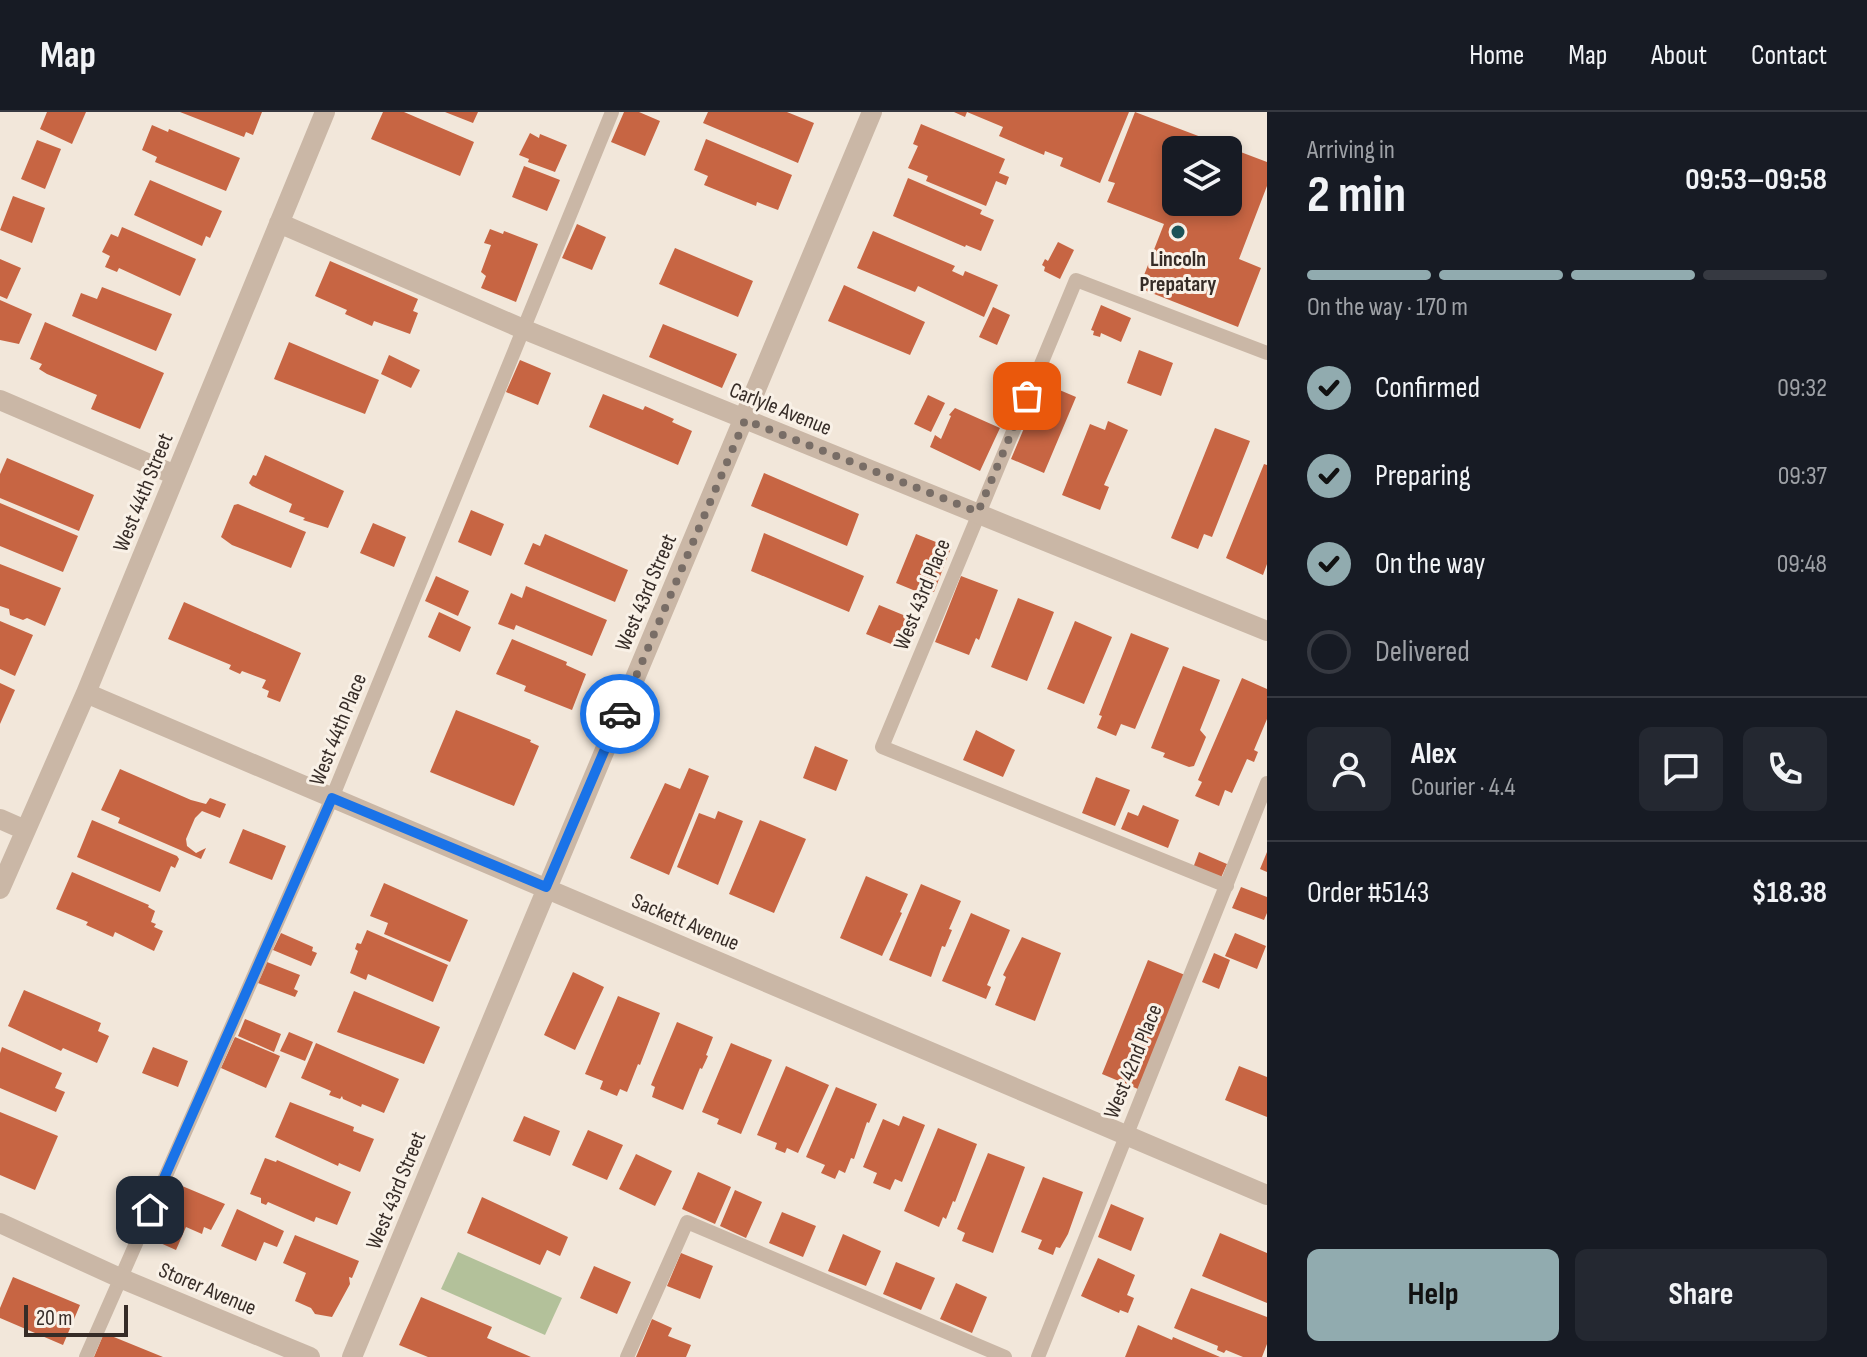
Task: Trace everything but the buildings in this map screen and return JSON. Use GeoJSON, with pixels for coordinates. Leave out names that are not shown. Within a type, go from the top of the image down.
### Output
{"type":"FeatureCollection","features":[{"type":"Feature","properties":{"kind":"street","name":"West 44th Street"},"geometry":{"type":"LineString","coordinates":[[0,889],[86,693],[325,112]]}},
{"type":"Feature","properties":{"kind":"street","name":"West 43rd Street"},"geometry":{"type":"LineString","coordinates":[[352,1357],[872,112]]}},
{"type":"Feature","properties":{"kind":"street","name":"Carlyle Avenue"},"geometry":{"type":"LineString","coordinates":[[279,223],[523,329],[1267,631]]}},
{"type":"Feature","properties":{"kind":"street"},"geometry":{"type":"LineString","coordinates":[[0,400],[175,475]]}},
{"type":"Feature","properties":{"kind":"street","name":"Sackett Avenue"},"geometry":{"type":"LineString","coordinates":[[86,693],[1267,1195]]}},
{"type":"Feature","properties":{"kind":"street"},"geometry":{"type":"LineString","coordinates":[[0,819],[25,830]]}},
{"type":"Feature","properties":{"kind":"street","name":"Storer Avenue"},"geometry":{"type":"LineString","coordinates":[[0,1223],[120,1278],[310,1357]]}},
{"type":"Feature","properties":{"kind":"lane","name":"West 44th Place"},"geometry":{"type":"LineString","coordinates":[[86,1357],[332,798],[612,112]]}},
{"type":"Feature","properties":{"kind":"lane","name":"West 43rd Place"},"geometry":{"type":"LineString","coordinates":[[1227,886],[882,747],[1076,280],[1267,353]]}},
{"type":"Feature","properties":{"kind":"lane","name":"West 42nd Place"},"geometry":{"type":"LineString","coordinates":[[1038,1357],[1267,783]]}},
{"type":"Feature","properties":{"kind":"lane"},"geometry":{"type":"LineString","coordinates":[[627,1357],[687,1222],[1005,1357]]}},
{"type":"Feature","properties":{"kind":"green space"},"geometry":{"type":"Polygon","coordinates":[[[458,1252],[562,1298],[545,1335],[441,1289],[458,1252]]]}},
{"type":"Feature","properties":{"kind":"way so far"},"geometry":{"type":"LineString","coordinates":[[620,714],[745,420],[978,512],[1027,396]]}},
{"type":"Feature","properties":{"kind":"place","name":"Lincoln Prepatary"},"geometry":{"type":"Point","coordinates":[1178,232]}},
{"type":"Feature","properties":{"kind":"route"},"geometry":{"type":"LineString","coordinates":[[150,1210],[332,798],[546,887],[620,714]]}}]}
